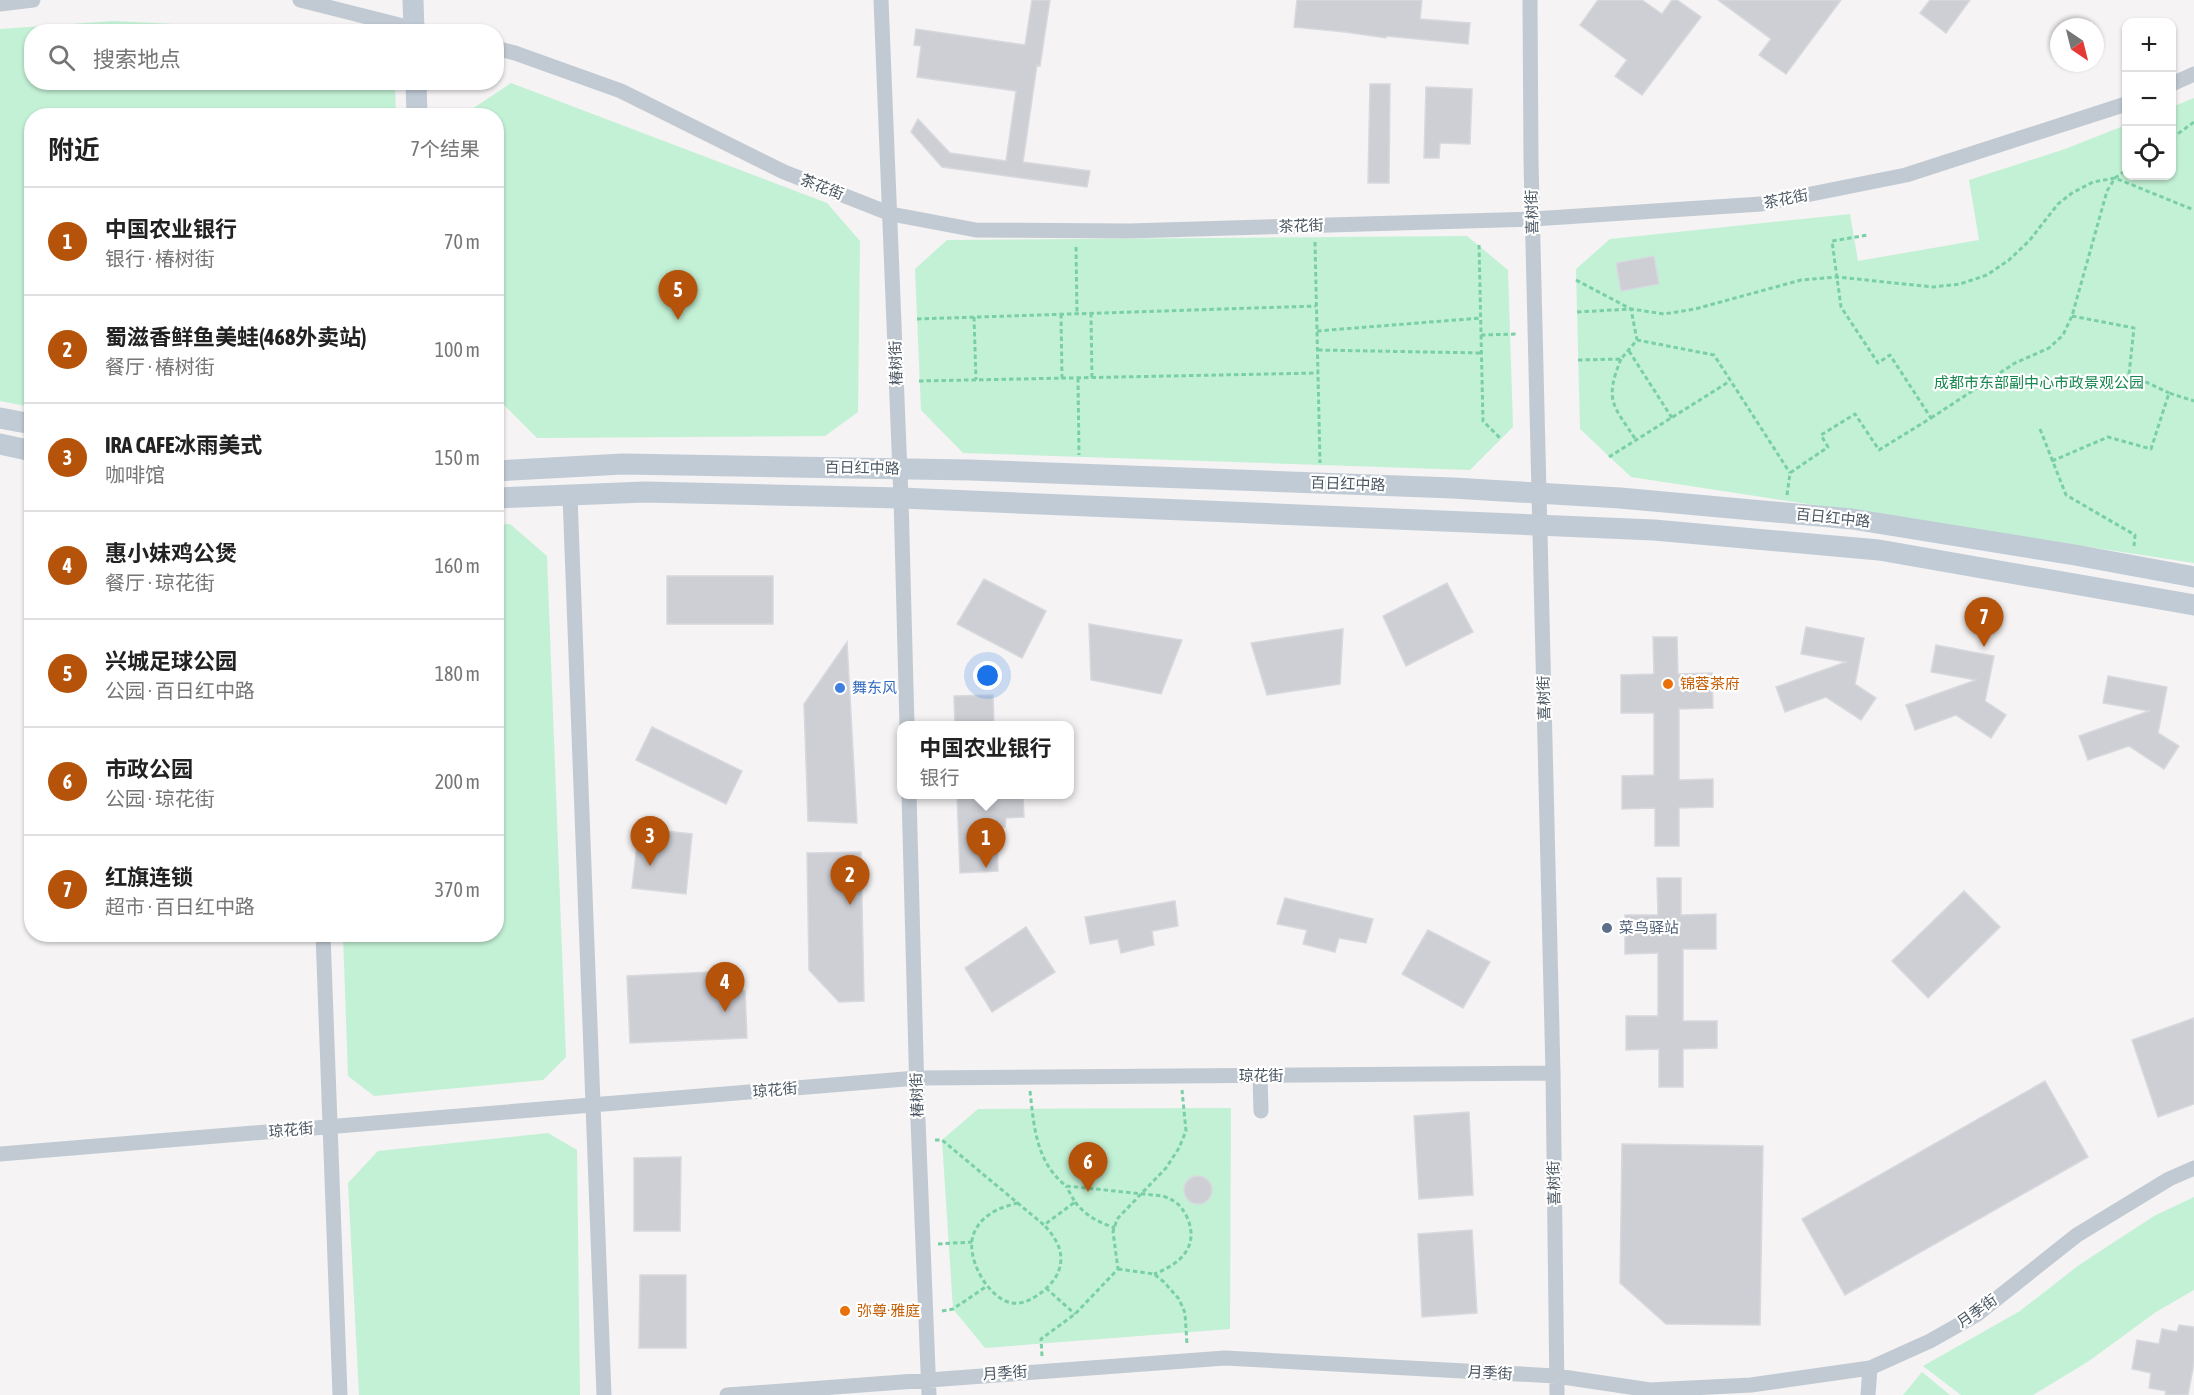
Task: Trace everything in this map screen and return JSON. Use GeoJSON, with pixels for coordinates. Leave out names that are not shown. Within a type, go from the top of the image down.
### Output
{"type":"FeatureCollection","features":[{"type":"Feature","properties":{"kind":"street"},"geometry":{"type":"LineString","coordinates":[[0,4],[33,0]]}},
{"type":"Feature","properties":{"kind":"street"},"geometry":{"type":"LineString","coordinates":[[300,0],[395,24]]}},
{"type":"Feature","properties":{"kind":"street"},"geometry":{"type":"LineString","coordinates":[[413,0],[418,24]]}},
{"type":"Feature","properties":{"kind":"street","name":"椿树街"},"geometry":{"type":"LineString","coordinates":[[881,0],[902,498],[907,721]]}},
{"type":"Feature","properties":{"kind":"street","name":"喜树街"},"geometry":{"type":"LineString","coordinates":[[1530,0],[1535,333],[1553,1073],[1557,1395]]}},
{"type":"Feature","properties":{"kind":"street","name":"茶花街"},"geometry":{"type":"LineString","coordinates":[[504,50],[621,91],[784,172],[891,214],[976,230],[1130,231],[1533,219],[1761,204],[1906,176],[2122,106]]}},
{"type":"Feature","properties":{"kind":"street"},"geometry":{"type":"LineString","coordinates":[[2176,82],[2194,74]]}},
{"type":"Feature","properties":{"kind":"street"},"geometry":{"type":"LineString","coordinates":[[416,90],[417,108]]}},
{"type":"Feature","properties":{"kind":"street"},"geometry":{"type":"LineString","coordinates":[[0,418],[24,422]]}},
{"type":"Feature","properties":{"kind":"street"},"geometry":{"type":"LineString","coordinates":[[0,444],[24,449]]}},
{"type":"Feature","properties":{"kind":"street","name":"百日红中路"},"geometry":{"type":"LineString","coordinates":[[504,471],[622,464],[900,469],[1453,488],[1620,498],[1852,519],[2194,577]]}},
{"type":"Feature","properties":{"kind":"street","name":"百日红中路"},"geometry":{"type":"LineString","coordinates":[[504,498],[645,492],[902,498],[1654,530],[1879,550],[2194,605]]}},
{"type":"Feature","properties":{"kind":"street"},"geometry":{"type":"LineString","coordinates":[[570,496],[604,1395]]}},
{"type":"Feature","properties":{"kind":"street","name":"椿树街"},"geometry":{"type":"LineString","coordinates":[[909,799],[916,1078],[929,1395]]}},
{"type":"Feature","properties":{"kind":"street"},"geometry":{"type":"LineString","coordinates":[[323,942],[340,1395]]}},
{"type":"Feature","properties":{"kind":"street","name":"琼花街"},"geometry":{"type":"LineString","coordinates":[[0,1154],[916,1078],[1553,1073]]}},
{"type":"Feature","properties":{"kind":"street"},"geometry":{"type":"LineString","coordinates":[[1260,1076],[1261,1111]]}},
{"type":"Feature","properties":{"kind":"street","name":"月季街"},"geometry":{"type":"LineString","coordinates":[[727,1395],[1225,1358],[1556,1376],[1650,1390],[1751,1385],[1870,1368],[1930,1341],[1976,1315],[2077,1235],[2169,1179],[2194,1168]]}},
{"type":"Feature","properties":{"kind":"street"},"geometry":{"type":"LineString","coordinates":[[1868,1395],[1870,1368]]}},
{"type":"Feature","properties":{"kind":"path"},"geometry":{"type":"LineString","coordinates":[[2176,135],[2194,122]]}},
{"type":"Feature","properties":{"kind":"path"},"geometry":{"type":"LineString","coordinates":[[1577,312],[1632,309],[1664,314],[1695,309],[1801,280],[1837,277],[1933,287],[1960,284],[1987,275],[2009,260],[2029,241],[2058,204],[2072,193],[2093,182],[2115,178],[2122,173]]}},
{"type":"Feature","properties":{"kind":"path"},"geometry":{"type":"LineString","coordinates":[[2115,178],[2194,210]]}},
{"type":"Feature","properties":{"kind":"path"},"geometry":{"type":"LineString","coordinates":[[1790,472],[1828,447],[1821,435],[1855,414],[1879,450],[2015,363],[2049,348],[2063,334],[2072,316],[2107,191],[2115,178]]}},
{"type":"Feature","properties":{"kind":"path"},"geometry":{"type":"LineString","coordinates":[[1868,235],[1832,241],[1841,308],[1878,363],[1890,355],[1931,418]]}},
{"type":"Feature","properties":{"kind":"path"},"geometry":{"type":"LineString","coordinates":[[1315,237],[1320,465]]}},
{"type":"Feature","properties":{"kind":"path"},"geometry":{"type":"LineString","coordinates":[[1076,239],[1077,314]]}},
{"type":"Feature","properties":{"kind":"path"},"geometry":{"type":"LineString","coordinates":[[1479,245],[1483,421],[1501,439]]}},
{"type":"Feature","properties":{"kind":"path"},"geometry":{"type":"LineString","coordinates":[[1576,280],[1632,309]]}},
{"type":"Feature","properties":{"kind":"path"},"geometry":{"type":"LineString","coordinates":[[917,319],[1316,306]]}},
{"type":"Feature","properties":{"kind":"path"},"geometry":{"type":"LineString","coordinates":[[1632,309],[1637,340],[1621,359],[1612,381],[1611,397],[1615,409],[1636,440]]}},
{"type":"Feature","properties":{"kind":"path"},"geometry":{"type":"LineString","coordinates":[[1091,313],[1092,378]]}},
{"type":"Feature","properties":{"kind":"path"},"geometry":{"type":"LineString","coordinates":[[1061,314],[1062,378]]}},
{"type":"Feature","properties":{"kind":"path"},"geometry":{"type":"LineString","coordinates":[[2072,316],[2134,328],[2128,374],[2169,393],[2194,401]]}},
{"type":"Feature","properties":{"kind":"path"},"geometry":{"type":"LineString","coordinates":[[974,317],[976,380]]}},
{"type":"Feature","properties":{"kind":"path"},"geometry":{"type":"LineString","coordinates":[[1317,331],[1480,318]]}},
{"type":"Feature","properties":{"kind":"path"},"geometry":{"type":"LineString","coordinates":[[1481,335],[1535,333]]}},
{"type":"Feature","properties":{"kind":"path"},"geometry":{"type":"LineString","coordinates":[[1637,340],[1714,355],[1790,472],[1787,501]]}},
{"type":"Feature","properties":{"kind":"path"},"geometry":{"type":"LineString","coordinates":[[1317,350],[1481,353]]}},
{"type":"Feature","properties":{"kind":"path"},"geometry":{"type":"LineString","coordinates":[[1628,351],[1672,418]]}},
{"type":"Feature","properties":{"kind":"path"},"geometry":{"type":"LineString","coordinates":[[1578,360],[1621,359]]}},
{"type":"Feature","properties":{"kind":"path"},"geometry":{"type":"LineString","coordinates":[[919,381],[1318,373]]}},
{"type":"Feature","properties":{"kind":"path"},"geometry":{"type":"LineString","coordinates":[[1078,378],[1079,457]]}},
{"type":"Feature","properties":{"kind":"path"},"geometry":{"type":"LineString","coordinates":[[1610,457],[1730,381]]}},
{"type":"Feature","properties":{"kind":"path"},"geometry":{"type":"LineString","coordinates":[[2052,461],[2108,437],[2151,449],[2169,393]]}},
{"type":"Feature","properties":{"kind":"path"},"geometry":{"type":"LineString","coordinates":[[2040,429],[2066,495],[2135,535],[2133,554]]}},
{"type":"Feature","properties":{"kind":"path"},"geometry":{"type":"LineString","coordinates":[[1043,1371],[1041,1339],[1075,1314],[1118,1269],[1113,1232],[1117,1219],[1166,1168],[1179,1148],[1186,1131],[1181,1076]]}},
{"type":"Feature","properties":{"kind":"path"},"geometry":{"type":"LineString","coordinates":[[1028,1077],[1033,1125],[1044,1160],[1053,1176],[1065,1186],[1081,1210],[1094,1220],[1114,1228]]}},
{"type":"Feature","properties":{"kind":"path"},"geometry":{"type":"LineString","coordinates":[[919,1142],[942,1140],[1018,1203],[1044,1225],[1059,1245],[1061,1261],[1058,1272],[1046,1288],[1027,1301],[1014,1304],[1002,1300],[987,1287],[973,1257],[972,1242],[974,1233],[990,1213],[1018,1203]]}},
{"type":"Feature","properties":{"kind":"path"},"geometry":{"type":"LineString","coordinates":[[1065,1186],[1163,1196],[1175,1200],[1183,1209],[1190,1224],[1192,1236],[1189,1247],[1180,1259],[1154,1274],[1118,1269]]}},
{"type":"Feature","properties":{"kind":"path"},"geometry":{"type":"LineString","coordinates":[[1044,1225],[1075,1202]]}},
{"type":"Feature","properties":{"kind":"path"},"geometry":{"type":"LineString","coordinates":[[923,1244],[972,1242]]}},
{"type":"Feature","properties":{"kind":"path"},"geometry":{"type":"LineString","coordinates":[[1154,1274],[1179,1299],[1185,1313],[1188,1361]]}},
{"type":"Feature","properties":{"kind":"path"},"geometry":{"type":"LineString","coordinates":[[926,1315],[953,1309],[987,1287]]}},
{"type":"Feature","properties":{"kind":"path"},"geometry":{"type":"LineString","coordinates":[[1046,1288],[1075,1314]]}},
{"type":"Feature","properties":{"kind":"green space"},"geometry":{"type":"Polygon","coordinates":[[[114,21],[173,24],[71,24],[114,21]]]}},
{"type":"Feature","properties":{"kind":"green space"},"geometry":{"type":"Polygon","coordinates":[[[24,27],[24,90],[395,90],[396,108],[24,108],[24,406],[0,401],[0,29],[24,27]]]}},
{"type":"Feature","properties":{"kind":"green space"},"geometry":{"type":"Polygon","coordinates":[[[511,83],[827,203],[860,241],[858,412],[825,436],[537,438],[504,405],[504,108],[474,108],[504,90],[511,83]]]}},
{"type":"Feature","properties":{"kind":"green space","name":"成都市东部副中心市政景观公园"},"geometry":{"type":"Polygon","coordinates":[[[2194,98],[2194,563],[1631,477],[1580,429],[1576,269],[1610,239],[1850,214],[1858,261],[1979,240],[1969,180],[2065,149],[2122,127],[2122,180],[2176,180],[2176,105],[2194,98]]]}},
{"type":"Feature","properties":{"kind":"green space"},"geometry":{"type":"Polygon","coordinates":[[[1467,236],[1508,270],[1513,427],[1470,470],[963,453],[921,410],[915,269],[947,240],[1467,236]]]}},
{"type":"Feature","properties":{"kind":"green space"},"geometry":{"type":"Polygon","coordinates":[[[504,524],[510,524],[547,556],[566,1057],[543,1080],[374,1096],[348,1076],[343,942],[504,942],[504,524]]]}},
{"type":"Feature","properties":{"kind":"green space"},"geometry":{"type":"Polygon","coordinates":[[[1231,1108],[1230,1329],[985,1348],[953,1309],[942,1140],[978,1109],[1231,1108]]]}},
{"type":"Feature","properties":{"kind":"green space"},"geometry":{"type":"Polygon","coordinates":[[[548,1133],[577,1150],[580,1395],[359,1395],[348,1183],[378,1151],[548,1133]]]}},
{"type":"Feature","properties":{"kind":"green space"},"geometry":{"type":"Polygon","coordinates":[[[2194,1197],[2194,1290],[2156,1312],[2089,1361],[2033,1395],[1961,1395],[1923,1366],[2020,1311],[2079,1265],[2154,1216],[2194,1197]]]}},
{"type":"Feature","properties":{"kind":"green space"},"geometry":{"type":"Polygon","coordinates":[[[1922,1372],[1950,1395],[1903,1395],[1922,1372]]]}},
{"type":"Feature","properties":{"kind":"building"},"geometry":{"type":"Polygon","coordinates":[[[1032,0],[1050,0],[1040,66],[1037,65],[1023,162],[1090,171],[1087,187],[942,167],[911,132],[918,119],[950,153],[1006,161],[1016,91],[917,77],[921,46],[914,45],[916,29],[1025,45],[1032,0]]]}},
{"type":"Feature","properties":{"kind":"building"},"geometry":{"type":"Polygon","coordinates":[[[1297,0],[1422,0],[1420,19],[1470,23],[1468,44],[1386,36],[1386,38],[1294,27],[1297,0]]]}},
{"type":"Feature","properties":{"kind":"building"},"geometry":{"type":"Polygon","coordinates":[[[1598,0],[1642,0],[1662,14],[1672,0],[1677,0],[1701,17],[1642,95],[1615,76],[1627,60],[1580,25],[1598,0]]]}},
{"type":"Feature","properties":{"kind":"building"},"geometry":{"type":"Polygon","coordinates":[[[1718,0],[1841,0],[1786,74],[1759,55],[1771,39],[1718,0]]]}},
{"type":"Feature","properties":{"kind":"building"},"geometry":{"type":"Polygon","coordinates":[[[1930,0],[1970,0],[1946,33],[1920,13],[1930,0]]]}},
{"type":"Feature","properties":{"kind":"building"},"geometry":{"type":"Polygon","coordinates":[[[1370,84],[1390,84],[1389,183],[1368,183],[1370,84]]]}},
{"type":"Feature","properties":{"kind":"building"},"geometry":{"type":"Polygon","coordinates":[[[1426,87],[1472,89],[1470,144],[1440,143],[1439,158],[1424,158],[1426,87]]]}},
{"type":"Feature","properties":{"kind":"building"},"geometry":{"type":"Polygon","coordinates":[[[1654,256],[1659,284],[1621,291],[1616,263],[1654,256]]]}},
{"type":"Feature","properties":{"kind":"building"},"geometry":{"type":"Polygon","coordinates":[[[667,576],[773,576],[773,624],[667,624],[667,576]]]}},
{"type":"Feature","properties":{"kind":"building"},"geometry":{"type":"Polygon","coordinates":[[[984,579],[1046,611],[1022,658],[957,624],[984,579]]]}},
{"type":"Feature","properties":{"kind":"building"},"geometry":{"type":"Polygon","coordinates":[[[1447,583],[1473,632],[1406,666],[1383,616],[1447,583]]]}},
{"type":"Feature","properties":{"kind":"building"},"geometry":{"type":"Polygon","coordinates":[[[1089,624],[1182,640],[1161,694],[1091,680],[1089,624]]]}},
{"type":"Feature","properties":{"kind":"building"},"geometry":{"type":"Polygon","coordinates":[[[1806,627],[1864,638],[1855,684],[1876,698],[1861,720],[1826,697],[1785,712],[1776,687],[1846,662],[1801,654],[1806,627]]]}},
{"type":"Feature","properties":{"kind":"building"},"geometry":{"type":"Polygon","coordinates":[[[1343,629],[1340,684],[1267,695],[1251,643],[1343,629]]]}},
{"type":"Feature","properties":{"kind":"building"},"geometry":{"type":"Polygon","coordinates":[[[1653,637],[1677,637],[1678,674],[1712,673],[1713,708],[1679,709],[1679,780],[1713,779],[1713,807],[1679,808],[1679,846],[1655,846],[1655,808],[1622,809],[1622,776],[1654,775],[1654,713],[1621,713],[1621,675],[1654,674],[1653,637]]]}},
{"type":"Feature","properties":{"kind":"building"},"geometry":{"type":"Polygon","coordinates":[[[847,642],[857,823],[808,821],[804,704],[847,642]]]}},
{"type":"Feature","properties":{"kind":"building"},"geometry":{"type":"Polygon","coordinates":[[[1936,645],[1994,656],[1985,701],[2006,715],[1991,738],[1956,715],[1915,730],[1906,705],[1976,680],[1931,672],[1936,645]]]}},
{"type":"Feature","properties":{"kind":"building"},"geometry":{"type":"Polygon","coordinates":[[[2108,676],[2167,687],[2158,733],[2179,746],[2164,769],[2129,746],[2088,760],[2079,736],[2149,711],[2103,703],[2108,676]]]}},
{"type":"Feature","properties":{"kind":"building"},"geometry":{"type":"Polygon","coordinates":[[[993,695],[994,721],[955,721],[954,696],[993,695]]]}},
{"type":"Feature","properties":{"kind":"building"},"geometry":{"type":"Polygon","coordinates":[[[652,727],[742,771],[726,804],[636,760],[652,727]]]}},
{"type":"Feature","properties":{"kind":"building"},"geometry":{"type":"Polygon","coordinates":[[[957,799],[1023,799],[1024,817],[1006,818],[1005,827],[997,827],[998,871],[960,873],[957,799]]]}},
{"type":"Feature","properties":{"kind":"building"},"geometry":{"type":"Polygon","coordinates":[[[639,828],[692,834],[686,894],[632,888],[639,828]]]}},
{"type":"Feature","properties":{"kind":"building"},"geometry":{"type":"Polygon","coordinates":[[[861,852],[864,1001],[839,1002],[809,970],[807,853],[861,852]]]}},
{"type":"Feature","properties":{"kind":"building"},"geometry":{"type":"Polygon","coordinates":[[[1657,878],[1681,878],[1681,915],[1716,914],[1716,949],[1683,949],[1683,1021],[1717,1021],[1717,1048],[1683,1049],[1683,1087],[1659,1087],[1659,1049],[1626,1050],[1626,1016],[1658,1016],[1658,953],[1625,954],[1625,915],[1658,915],[1657,878]]]}},
{"type":"Feature","properties":{"kind":"building"},"geometry":{"type":"Polygon","coordinates":[[[1964,891],[2000,927],[1928,998],[1892,961],[1964,891]]]}},
{"type":"Feature","properties":{"kind":"building"},"geometry":{"type":"Polygon","coordinates":[[[1285,898],[1373,919],[1366,943],[1339,938],[1335,952],[1303,944],[1307,930],[1277,924],[1285,898]]]}},
{"type":"Feature","properties":{"kind":"building"},"geometry":{"type":"Polygon","coordinates":[[[1175,901],[1178,926],[1152,931],[1154,945],[1121,953],[1118,939],[1090,944],[1085,917],[1175,901]]]}},
{"type":"Feature","properties":{"kind":"building"},"geometry":{"type":"Polygon","coordinates":[[[1026,927],[1055,972],[992,1012],[965,968],[1026,927]]]}},
{"type":"Feature","properties":{"kind":"building"},"geometry":{"type":"Polygon","coordinates":[[[1428,930],[1490,962],[1463,1008],[1402,974],[1428,930]]]}},
{"type":"Feature","properties":{"kind":"building"},"geometry":{"type":"Polygon","coordinates":[[[711,972],[745,991],[747,1038],[630,1043],[627,976],[711,972]]]}},
{"type":"Feature","properties":{"kind":"building"},"geometry":{"type":"Polygon","coordinates":[[[2194,1018],[2194,1104],[2158,1117],[2132,1040],[2194,1018]]]}},
{"type":"Feature","properties":{"kind":"building"},"geometry":{"type":"Polygon","coordinates":[[[2045,1081],[2088,1157],[1845,1295],[1802,1219],[2045,1081]]]}},
{"type":"Feature","properties":{"kind":"building"},"geometry":{"type":"Polygon","coordinates":[[[1469,1112],[1473,1195],[1419,1199],[1414,1116],[1469,1112]]]}},
{"type":"Feature","properties":{"kind":"building"},"geometry":{"type":"Polygon","coordinates":[[[1622,1144],[1763,1146],[1760,1325],[1666,1324],[1620,1283],[1622,1144]]]}},
{"type":"Feature","properties":{"kind":"building"},"geometry":{"type":"Polygon","coordinates":[[[681,1157],[680,1231],[634,1231],[634,1158],[681,1157]]]}},
{"type":"Feature","properties":{"kind":"building"},"geometry":{"type":"Polygon","coordinates":[[[1198,1176],[1208,1180],[1212,1190],[1208,1200],[1198,1204],[1188,1200],[1184,1190],[1188,1180],[1198,1176]]]}},
{"type":"Feature","properties":{"kind":"building"},"geometry":{"type":"Polygon","coordinates":[[[1472,1230],[1477,1313],[1422,1317],[1418,1234],[1472,1230]]]}},
{"type":"Feature","properties":{"kind":"building"},"geometry":{"type":"Polygon","coordinates":[[[640,1275],[686,1275],[686,1348],[639,1348],[640,1275]]]}},
{"type":"Feature","properties":{"kind":"building"},"geometry":{"type":"Polygon","coordinates":[[[2179,1325],[2194,1327],[2194,1363],[2188,1395],[2165,1395],[2166,1391],[2149,1388],[2151,1373],[2132,1369],[2137,1340],[2159,1344],[2162,1329],[2177,1332],[2179,1325]]]}},
{"type":"Feature","properties":{"kind":"place","name":"兴城足球公园"},"geometry":{"type":"Point","coordinates":[678,320]}},
{"type":"Feature","properties":{"kind":"place","name":"红旗连锁"},"geometry":{"type":"Point","coordinates":[1984,647]}},
{"type":"Feature","properties":{"kind":"place","name":"锦蓉茶府"},"geometry":{"type":"Point","coordinates":[1668,684]}},
{"type":"Feature","properties":{"kind":"place","name":"舞东风"},"geometry":{"type":"Point","coordinates":[840,688]}},
{"type":"Feature","properties":{"kind":"place","name":"IRA CAFE冰雨美式"},"geometry":{"type":"Point","coordinates":[650,866]}},
{"type":"Feature","properties":{"kind":"place","name":"中国农业银行"},"geometry":{"type":"Point","coordinates":[986,868]}},
{"type":"Feature","properties":{"kind":"place","name":"蜀滋香鲜鱼美蛙(468外卖站)"},"geometry":{"type":"Point","coordinates":[850,905]}},
{"type":"Feature","properties":{"kind":"place","name":"菜鸟驿站"},"geometry":{"type":"Point","coordinates":[1607,928]}},
{"type":"Feature","properties":{"kind":"place","name":"惠小妹鸡公煲"},"geometry":{"type":"Point","coordinates":[725,1012]}},
{"type":"Feature","properties":{"kind":"place","name":"市政公园"},"geometry":{"type":"Point","coordinates":[1088,1192]}},
{"type":"Feature","properties":{"kind":"place","name":"弥尊·雅庭"},"geometry":{"type":"Point","coordinates":[845,1311]}}]}
